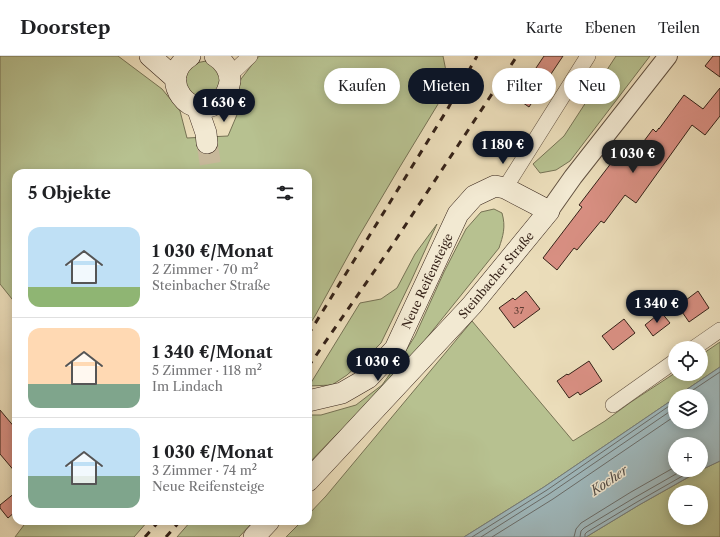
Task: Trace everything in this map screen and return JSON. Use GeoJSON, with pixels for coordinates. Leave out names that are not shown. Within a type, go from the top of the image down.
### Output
{"type":"FeatureCollection","features":[{"type":"Feature","properties":{"kind":"main road"},"geometry":{"type":"LineString","coordinates":[[150,56],[176,79]]}},
{"type":"Feature","properties":{"kind":"main road"},"geometry":{"type":"LineString","coordinates":[[182,57],[176,79],[177,88],[181,97],[189,103],[204,106],[218,103],[224,98],[228,91],[230,75],[223,62],[217,56]]}},
{"type":"Feature","properties":{"kind":"main road"},"geometry":{"type":"LineString","coordinates":[[204,106],[206,138]]}},
{"type":"Feature","properties":{"kind":"main road","name":"Neue Reifensteige"},"geometry":{"type":"LineString","coordinates":[[312,400],[342,393],[368,378],[395,349],[458,214],[474,196],[495,186],[505,188]]}},
{"type":"Feature","properties":{"kind":"main road"},"geometry":{"type":"LineString","coordinates":[[505,188],[549,212]]}},
{"type":"Feature","properties":{"kind":"main road","name":"Steinbacher Straße"},"geometry":{"type":"LineString","coordinates":[[312,477],[472,305],[549,212]]}},
{"type":"Feature","properties":{"kind":"main road"},"geometry":{"type":"LineString","coordinates":[[254,537],[265,525]]}},
{"type":"Feature","properties":{"kind":"street"},"geometry":{"type":"LineString","coordinates":[[230,75],[250,56]]}},
{"type":"Feature","properties":{"kind":"street"},"geometry":{"type":"LineString","coordinates":[[505,188],[588,56]]}},
{"type":"Feature","properties":{"kind":"street","name":"Steinbacher Straße"},"geometry":{"type":"LineString","coordinates":[[549,212],[573,176],[668,56]]}},
{"type":"Feature","properties":{"kind":"street"},"geometry":{"type":"LineString","coordinates":[[704,341],[720,330]]}},
{"type":"Feature","properties":{"kind":"street"},"geometry":{"type":"LineString","coordinates":[[613,405],[668,366]]}},
{"type":"Feature","properties":{"kind":"green space"},"geometry":{"type":"Polygon","coordinates":[[[0,56],[118,56],[162,89],[180,111],[187,138],[228,136],[242,103],[236,98],[241,79],[260,56],[443,56],[445,68],[408,68],[408,104],[438,104],[359,236],[312,321],[312,169],[12,169],[12,299],[0,284],[0,56]]]}},
{"type":"Feature","properties":{"kind":"green space"},"geometry":{"type":"Polygon","coordinates":[[[616,56],[650,56],[620,95],[620,68],[608,68],[616,56]]]}},
{"type":"Feature","properties":{"kind":"green space"},"geometry":{"type":"Polygon","coordinates":[[[206,61],[212,63],[220,71],[220,89],[204,98],[192,94],[186,86],[186,77],[192,66],[196,63],[206,61]]]}},
{"type":"Feature","properties":{"kind":"green space"},"geometry":{"type":"Polygon","coordinates":[[[585,104],[613,104],[570,161],[556,170],[540,173],[533,164],[564,136],[585,104]]]}},
{"type":"Feature","properties":{"kind":"green space"},"geometry":{"type":"Polygon","coordinates":[[[494,209],[502,213],[504,227],[499,248],[388,386],[312,460],[312,415],[321,415],[356,405],[382,385],[415,336],[444,272],[466,229],[481,212],[494,209]]]}},
{"type":"Feature","properties":{"kind":"green space"},"geometry":{"type":"Polygon","coordinates":[[[437,224],[381,343],[347,375],[332,385],[312,386],[312,381],[360,303],[381,299],[397,288],[415,254],[437,224]]]}},
{"type":"Feature","properties":{"kind":"green space"},"geometry":{"type":"Polygon","coordinates":[[[472,321],[573,441],[668,378],[668,381],[699,381],[687,389],[668,389],[668,403],[544,487],[464,537],[286,537],[298,525],[312,525],[312,511],[472,321]]]}},
{"type":"Feature","properties":{"kind":"green space"},"geometry":{"type":"Polygon","coordinates":[[[720,342],[720,367],[708,375],[708,350],[720,342]]]}},
{"type":"Feature","properties":{"kind":"green space"},"geometry":{"type":"Polygon","coordinates":[[[720,461],[720,537],[586,537],[668,489],[668,525],[708,525],[708,485],[675,485],[689,477],[708,477],[708,467],[720,461]]]}},
{"type":"Feature","properties":{"kind":"green space"},"geometry":{"type":"Polygon","coordinates":[[[24,525],[144,525],[134,537],[15,537],[24,525]]]}},
{"type":"Feature","properties":{"kind":"green space"},"geometry":{"type":"Polygon","coordinates":[[[188,525],[250,525],[239,537],[177,537],[188,525]]]}},
{"type":"Feature","properties":{"kind":"water","name":"Kocher"},"geometry":{"type":"Polygon","coordinates":[[[720,367],[720,461],[708,467],[708,437],[668,437],[668,477],[689,477],[674,485],[668,485],[668,489],[586,537],[464,537],[544,487],[668,403],[668,429],[708,429],[708,389],[687,389],[699,381],[708,381],[708,375],[720,367]]]}},
{"type":"Feature","properties":{"kind":"building"},"geometry":{"type":"Polygon","coordinates":[[[544,56],[563,56],[555,68],[536,68],[544,56]]]}},
{"type":"Feature","properties":{"kind":"building"},"geometry":{"type":"Polygon","coordinates":[[[713,56],[720,56],[720,77],[705,66],[713,56]]]}},
{"type":"Feature","properties":{"kind":"building"},"geometry":{"type":"Polygon","coordinates":[[[720,88],[720,116],[705,135],[692,125],[636,203],[625,195],[604,223],[601,221],[577,250],[574,248],[557,270],[543,258],[582,207],[579,205],[625,145],[635,153],[653,129],[656,132],[659,129],[684,95],[703,109],[720,88]]]}},
{"type":"Feature","properties":{"kind":"building"},"geometry":{"type":"Polygon","coordinates":[[[526,291],[540,309],[514,328],[499,308],[513,298],[515,300],[526,291]]]}},
{"type":"Feature","properties":{"kind":"building"},"geometry":{"type":"Polygon","coordinates":[[[698,291],[709,308],[689,322],[678,306],[698,291]]]}},
{"type":"Feature","properties":{"kind":"building"},"geometry":{"type":"Polygon","coordinates":[[[661,312],[670,323],[653,336],[645,325],[661,312]]]}},
{"type":"Feature","properties":{"kind":"building"},"geometry":{"type":"Polygon","coordinates":[[[624,319],[635,333],[613,350],[602,336],[624,319]]]}},
{"type":"Feature","properties":{"kind":"building"},"geometry":{"type":"Polygon","coordinates":[[[589,361],[602,381],[580,395],[578,392],[569,398],[557,381],[589,361]]]}},
{"type":"Feature","properties":{"kind":"building"},"geometry":{"type":"Polygon","coordinates":[[[0,410],[12,424],[12,468],[0,454],[0,410]]]}},
{"type":"Feature","properties":{"kind":"building"},"geometry":{"type":"Polygon","coordinates":[[[12,495],[12,514],[8,518],[0,508],[0,505],[12,495]]]}},
{"type":"Feature","properties":{"kind":"tunnel"},"geometry":{"type":"LineString","coordinates":[[207,143],[211,169]]}},
{"type":"Feature","properties":{"kind":"railway"},"geometry":{"type":"LineString","coordinates":[[312,329],[447,110],[477,56]]}},
{"type":"Feature","properties":{"kind":"railway"},"geometry":{"type":"LineString","coordinates":[[312,361],[391,247],[517,56]]}},
{"type":"Feature","properties":{"kind":"railway"},"geometry":{"type":"LineString","coordinates":[[145,537],[156,525]]}},
{"type":"Feature","properties":{"kind":"railway"},"geometry":{"type":"LineString","coordinates":[[166,537],[176,525]]}}]}
